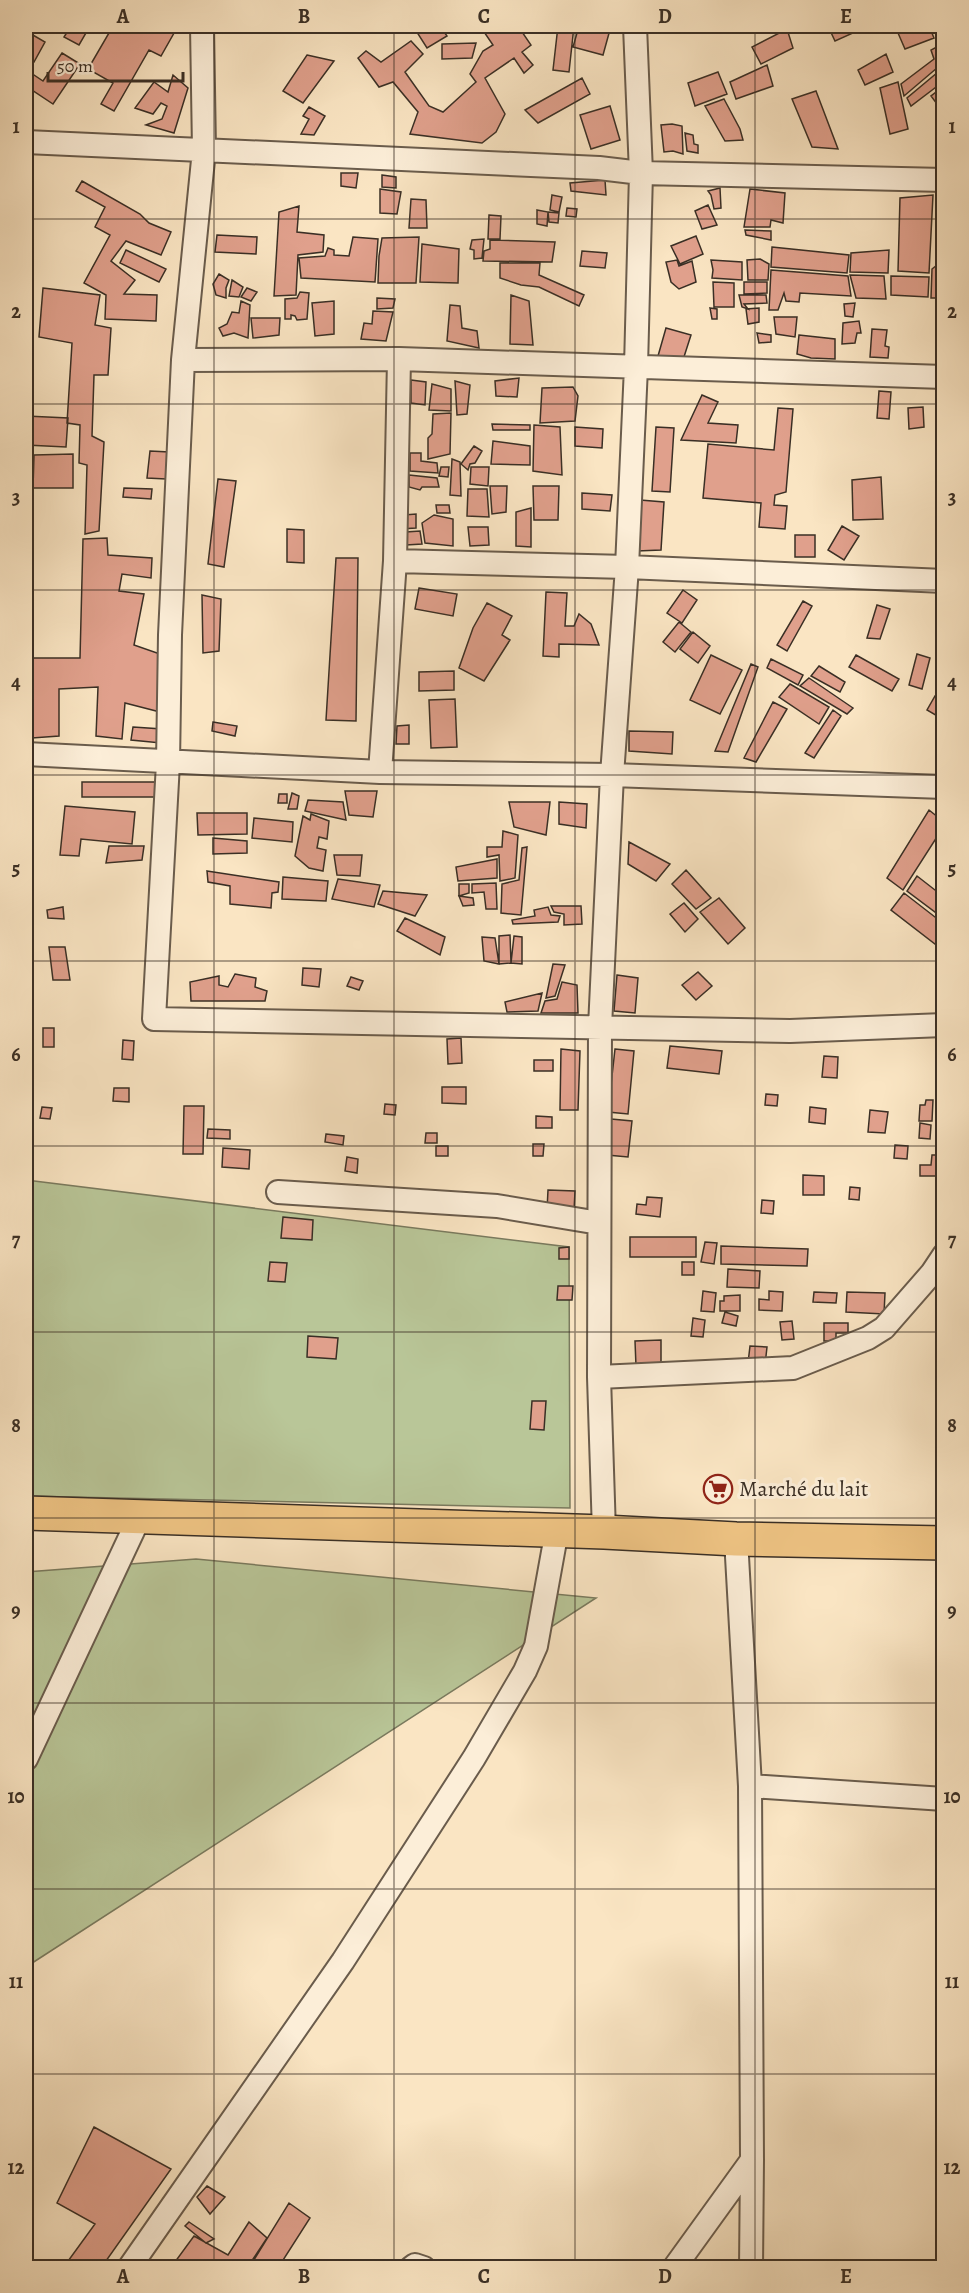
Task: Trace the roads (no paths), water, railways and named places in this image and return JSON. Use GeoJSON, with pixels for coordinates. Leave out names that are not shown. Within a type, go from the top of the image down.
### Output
{"type":"FeatureCollection","features":[{"type":"Feature","properties":{"kind":"highway"},"geometry":{"type":"LineString","coordinates":[[26,1513],[557,1530],[736,1539],[944,1543]]}},
{"type":"Feature","properties":{"kind":"street"},"geometry":{"type":"LineString","coordinates":[[202,26],[204,150],[183,360],[170,635],[168,763],[154,1019],[790,1031],[944,1025]]}},
{"type":"Feature","properties":{"kind":"street"},"geometry":{"type":"LineString","coordinates":[[604,1532],[599,1377],[600,1027],[612,775],[627,567],[636,367],[641,173],[635,26]]}},
{"type":"Feature","properties":{"kind":"street"},"geometry":{"type":"LineString","coordinates":[[26,142],[599,168],[641,173],[944,180]]}},
{"type":"Feature","properties":{"kind":"street"},"geometry":{"type":"LineString","coordinates":[[183,360],[399,359],[944,377]]}},
{"type":"Feature","properties":{"kind":"street"},"geometry":{"type":"LineString","coordinates":[[380,772],[395,561],[399,359]]}},
{"type":"Feature","properties":{"kind":"street"},"geometry":{"type":"LineString","coordinates":[[395,561],[627,567],[944,581]]}},
{"type":"Feature","properties":{"kind":"street"},"geometry":{"type":"LineString","coordinates":[[26,754],[380,772],[612,775],[944,788]]}},
{"type":"Feature","properties":{"kind":"street"},"geometry":{"type":"LineString","coordinates":[[278,1192],[497,1206],[599,1223]]}},
{"type":"Feature","properties":{"kind":"street"},"geometry":{"type":"LineString","coordinates":[[599,1377],[793,1368],[868,1338],[884,1328],[932,1273],[944,1255]]}},
{"type":"Feature","properties":{"kind":"street"},"geometry":{"type":"LineString","coordinates":[[26,1759],[140,1516]]}},
{"type":"Feature","properties":{"kind":"street"},"geometry":{"type":"LineString","coordinates":[[129,2268],[336,1971],[474,1758],[525,1671],[536,1646],[557,1530]]}},
{"type":"Feature","properties":{"kind":"street"},"geometry":{"type":"LineString","coordinates":[[736,1539],[750,1786],[751,2268]]}},
{"type":"Feature","properties":{"kind":"street"},"geometry":{"type":"LineString","coordinates":[[750,1786],[944,1799]]}},
{"type":"Feature","properties":{"kind":"street"},"geometry":{"type":"LineString","coordinates":[[674,2268],[752,2160]]}},
{"type":"Feature","properties":{"kind":"street"},"geometry":{"type":"LineString","coordinates":[[411,2268],[415,2265],[424,2268]]}},
{"type":"Feature","properties":{"kind":"place","name":"Marché du lait"},"geometry":{"type":"Point","coordinates":[718,1489]}}]}
